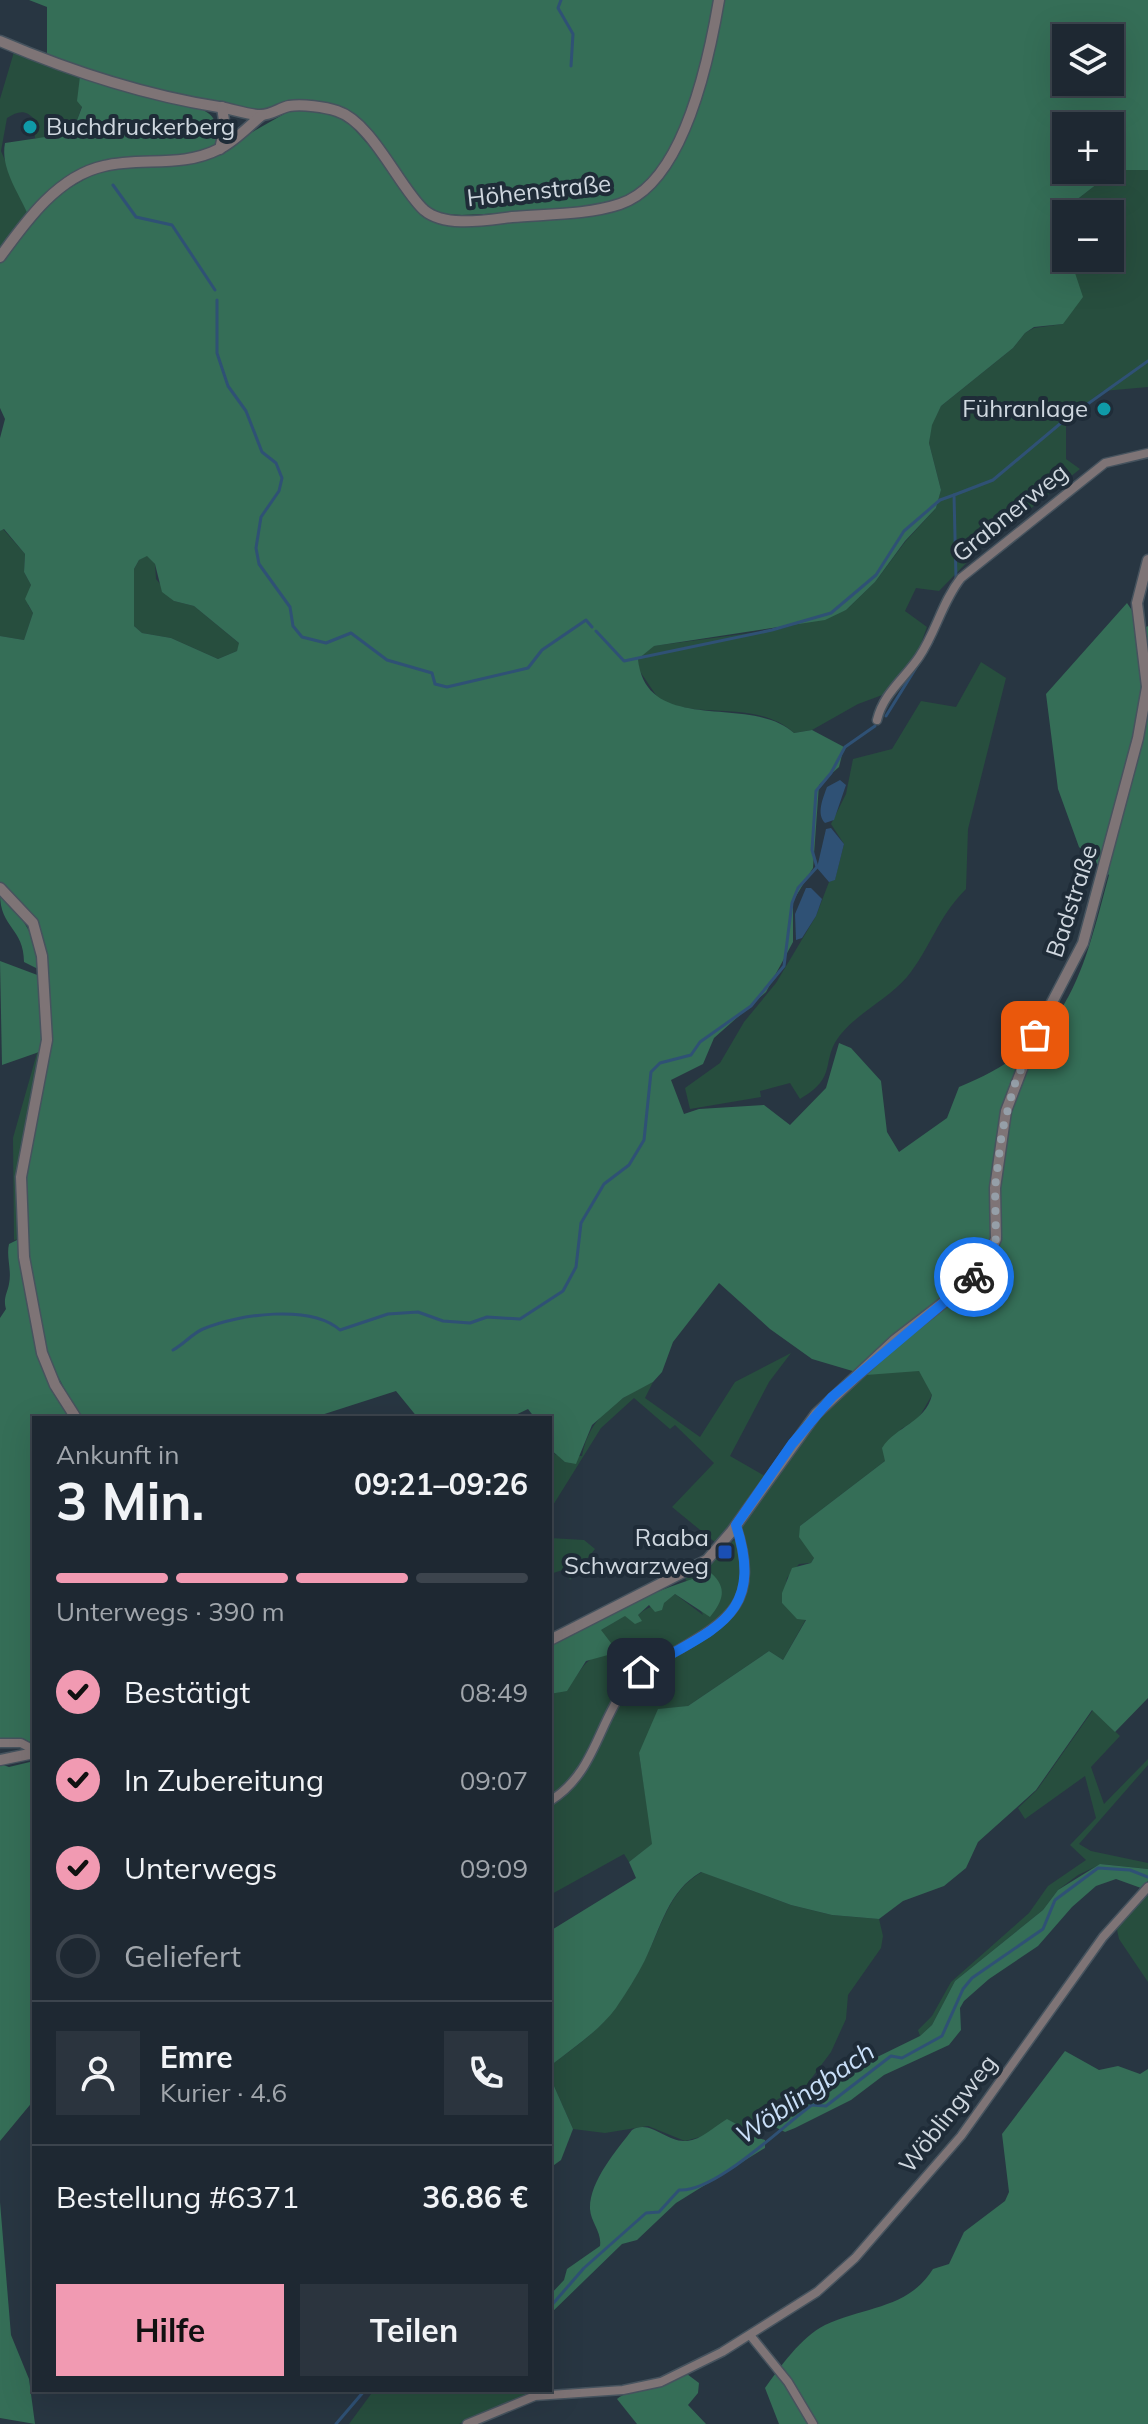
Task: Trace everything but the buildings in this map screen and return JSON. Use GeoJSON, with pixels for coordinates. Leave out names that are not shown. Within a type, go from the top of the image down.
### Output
{"type":"FeatureCollection","features":[{"type":"Feature","properties":{"kind":"street","name":"Höhenstraße"},"geometry":{"type":"LineString","coordinates":[[0,41],[74,70],[188,103],[262,115],[290,106],[339,111],[349,117],[389,160],[424,209],[440,219],[507,218],[622,203],[641,193],[659,176],[678,140],[709,58],[719,0]]}},
{"type":"Feature","properties":{"kind":"street"},"geometry":{"type":"LineString","coordinates":[[220,149],[225,127],[222,107]]}},
{"type":"Feature","properties":{"kind":"street"},"geometry":{"type":"LineString","coordinates":[[0,257],[46,200],[76,179],[102,166],[190,159],[220,149],[262,115]]}},
{"type":"Feature","properties":{"kind":"street","name":"Grabnerweg"},"geometry":{"type":"LineString","coordinates":[[877,720],[882,701],[922,654],[948,594],[961,578],[1105,463],[1148,453]]}},
{"type":"Feature","properties":{"kind":"street","name":"Badstraße"},"geometry":{"type":"LineString","coordinates":[[552,1639],[588,1618],[693,1570],[715,1553],[816,1414],[895,1340],[965,1286],[993,1249],[996,1239],[998,1157],[1006,1111],[1035,1035],[1083,943],[1138,738],[1147,687],[1137,603],[1140,579],[1148,560]]}},
{"type":"Feature","properties":{"kind":"street"},"geometry":{"type":"LineString","coordinates":[[0,888],[33,923],[42,956],[46,1052],[23,1161],[21,1216],[28,1285],[42,1353],[55,1385],[75,1416]]}},
{"type":"Feature","properties":{"kind":"street"},"geometry":{"type":"LineString","coordinates":[[552,1800],[568,1789],[583,1770],[632,1679],[711,1630],[732,1611],[740,1597],[747,1568],[736,1525]]}},
{"type":"Feature","properties":{"kind":"street"},"geometry":{"type":"LineString","coordinates":[[0,1743],[21,1743],[32,1750]]}},
{"type":"Feature","properties":{"kind":"street"},"geometry":{"type":"LineString","coordinates":[[0,1760],[32,1752]]}},
{"type":"Feature","properties":{"kind":"street","name":"Wöblingweg"},"geometry":{"type":"LineString","coordinates":[[467,2424],[535,2396],[623,2390],[661,2382],[750,2335],[817,2292],[855,2258],[961,2136],[1103,1937],[1148,1888]]}},
{"type":"Feature","properties":{"kind":"street"},"geometry":{"type":"LineString","coordinates":[[750,2335],[788,2382],[813,2424]]}},
{"type":"Feature","properties":{"kind":"green space"},"geometry":{"type":"Polygon","coordinates":[[[29,0],[714,0],[704,51],[686,112],[674,141],[642,186],[621,199],[587,207],[462,215],[440,213],[428,206],[364,123],[339,106],[319,103],[260,109],[208,103],[125,82],[47,57],[47,7],[29,0]]]}},
{"type":"Feature","properties":{"kind":"green space"},"geometry":{"type":"Polygon","coordinates":[[[724,0],[1148,0],[1148,170],[1124,170],[1124,112],[1052,112],[1052,184],[1097,184],[1076,200],[1052,200],[1052,272],[1075,272],[1083,297],[1063,324],[1034,327],[1025,333],[1013,348],[941,406],[932,425],[929,443],[941,490],[936,508],[905,541],[875,582],[846,610],[825,620],[654,646],[638,659],[645,683],[660,698],[680,706],[753,716],[775,722],[794,733],[812,730],[844,747],[839,767],[819,785],[813,868],[793,901],[793,942],[766,992],[714,1038],[703,1064],[671,1080],[684,1114],[699,1109],[764,1105],[790,1125],[826,1088],[839,1043],[851,1048],[881,1081],[887,1132],[899,1152],[947,1118],[959,1087],[996,1070],[1047,1028],[1078,977],[1109,875],[1079,847],[1058,789],[1046,694],[1127,603],[1144,628],[1148,626],[1148,1698],[1115,1732],[1092,1710],[1036,1790],[978,1842],[966,1868],[944,1886],[903,1901],[879,1919],[832,1915],[791,1905],[701,1872],[673,1899],[642,1966],[616,2008],[594,2032],[552,2064],[552,1930],[636,1878],[629,1862],[652,1844],[639,1753],[658,1709],[688,1706],[769,1651],[783,1660],[806,1620],[797,1619],[782,1603],[782,1593],[792,1568],[811,1563],[814,1558],[799,1537],[800,1526],[885,1461],[882,1448],[923,1412],[932,1395],[919,1371],[866,1375],[812,1359],[770,1329],[719,1283],[673,1342],[662,1372],[653,1382],[623,1398],[592,1425],[576,1464],[565,1462],[552,1451],[552,1416],[533,1416],[528,1409],[513,1416],[416,1416],[396,1391],[318,1416],[79,1416],[45,1352],[31,1284],[24,1203],[26,1162],[50,1052],[45,947],[36,921],[0,883],[0,636],[24,640],[33,613],[25,599],[31,585],[24,572],[25,554],[4,529],[0,531],[0,438],[5,419],[0,408],[0,263],[57,195],[103,169],[168,165],[247,135],[291,110],[323,112],[346,120],[439,223],[624,207],[647,191],[666,170],[682,144],[704,87],[724,0]],[[147,556],[139,560],[134,569],[134,626],[142,633],[171,638],[218,659],[237,651],[239,643],[194,606],[174,601],[162,592],[155,564],[147,556]]]}},
{"type":"Feature","properties":{"kind":"green space"},"geometry":{"type":"Polygon","coordinates":[[[14,52],[80,76],[82,106],[76,123],[42,139],[35,138],[35,120],[28,114],[18,113],[7,118],[1,151],[28,215],[0,250],[0,99],[14,52]]]}},
{"type":"Feature","properties":{"kind":"green space"},"geometry":{"type":"Polygon","coordinates":[[[80,76],[203,110],[214,120],[219,145],[189,155],[101,162],[28,215],[5,162],[5,143],[52,136],[76,123],[82,107],[77,101],[80,76]]]}},
{"type":"Feature","properties":{"kind":"green space"},"geometry":{"type":"Polygon","coordinates":[[[1124,170],[1148,170],[1148,387],[1103,391],[1066,419],[1066,459],[1080,469],[978,551],[939,591],[916,588],[905,611],[927,627],[918,652],[885,694],[858,704],[812,730],[794,733],[764,717],[694,709],[660,701],[639,670],[638,658],[653,646],[780,629],[846,610],[875,582],[936,508],[941,490],[929,443],[931,425],[941,406],[1013,348],[1025,333],[1034,328],[1063,324],[1071,272],[1124,272],[1124,200],[1076,200],[1097,184],[1124,184],[1124,170]]]}},
{"type":"Feature","properties":{"kind":"green space"},"geometry":{"type":"Polygon","coordinates":[[[3,529],[25,554],[24,572],[31,585],[28,605],[33,613],[24,640],[0,636],[0,531],[3,529]]]}},
{"type":"Feature","properties":{"kind":"green space"},"geometry":{"type":"Polygon","coordinates":[[[147,555],[155,564],[156,579],[174,601],[194,606],[240,644],[237,651],[218,659],[171,638],[142,633],[134,626],[134,569],[139,560],[147,555]]]}},
{"type":"Feature","properties":{"kind":"green space"},"geometry":{"type":"Polygon","coordinates":[[[981,662],[1006,678],[968,829],[966,889],[948,911],[907,977],[841,1034],[831,1052],[825,1075],[812,1091],[800,1099],[790,1083],[760,1091],[761,1097],[690,1109],[685,1088],[720,1063],[744,1022],[776,983],[816,916],[829,882],[835,879],[844,844],[831,824],[846,794],[853,759],[892,749],[921,701],[956,707],[981,662]]]}},
{"type":"Feature","properties":{"kind":"green space"},"geometry":{"type":"Polygon","coordinates":[[[0,894],[16,911],[32,936],[38,969],[24,962],[20,942],[4,914],[0,894]]]}},
{"type":"Feature","properties":{"kind":"green space"},"geometry":{"type":"Polygon","coordinates":[[[0,961],[40,976],[42,1051],[2,1065],[0,961]]]}},
{"type":"Feature","properties":{"kind":"green space"},"geometry":{"type":"Polygon","coordinates":[[[42,1051],[17,1177],[19,1239],[14,1240],[13,1138],[37,1053],[42,1051]]]}},
{"type":"Feature","properties":{"kind":"green space"},"geometry":{"type":"Polygon","coordinates":[[[19,1239],[33,1332],[49,1376],[70,1416],[32,1416],[32,1743],[22,1738],[0,1738],[0,1318],[6,1309],[10,1279],[9,1244],[19,1239]]]}},
{"type":"Feature","properties":{"kind":"green space"},"geometry":{"type":"Polygon","coordinates":[[[791,1353],[769,1382],[730,1456],[765,1476],[716,1543],[672,1507],[714,1463],[675,1425],[670,1429],[634,1398],[601,1428],[552,1507],[552,1451],[556,1455],[582,1456],[591,1430],[617,1402],[653,1382],[645,1398],[700,1437],[735,1382],[791,1353]]]}},
{"type":"Feature","properties":{"kind":"green space"},"geometry":{"type":"Polygon","coordinates":[[[920,1371],[932,1395],[918,1419],[901,1429],[885,1461],[800,1526],[814,1558],[811,1563],[799,1564],[787,1578],[782,1603],[806,1619],[783,1660],[769,1651],[688,1706],[639,1753],[653,1844],[629,1862],[624,1854],[552,1894],[552,1802],[579,1777],[631,1684],[705,1636],[741,1599],[749,1573],[740,1528],[819,1417],[862,1375],[920,1371]]]}},
{"type":"Feature","properties":{"kind":"green space"},"geometry":{"type":"Polygon","coordinates":[[[552,1538],[584,1540],[595,1549],[570,1580],[566,1569],[552,1573],[552,1538]]]}},
{"type":"Feature","properties":{"kind":"green space"},"geometry":{"type":"Polygon","coordinates":[[[734,1540],[741,1554],[742,1570],[736,1595],[729,1606],[699,1634],[640,1669],[577,1769],[552,1795],[552,1694],[571,1683],[584,1665],[596,1656],[601,1630],[626,1615],[638,1615],[675,1594],[703,1615],[685,1578],[704,1568],[734,1540]]]}},
{"type":"Feature","properties":{"kind":"green space"},"geometry":{"type":"Polygon","coordinates":[[[711,1573],[720,1584],[722,1595],[710,1617],[675,1594],[664,1603],[662,1610],[655,1612],[649,1605],[638,1615],[642,1621],[635,1624],[625,1616],[601,1630],[611,1643],[608,1655],[586,1661],[567,1691],[552,1694],[552,1644],[629,1604],[711,1573]]]}},
{"type":"Feature","properties":{"kind":"green space"},"geometry":{"type":"Polygon","coordinates":[[[1093,1710],[1120,1736],[1091,1767],[1104,1804],[1148,1759],[1148,1765],[1079,1844],[1091,1851],[1148,1863],[1148,1869],[1101,1864],[1078,1875],[1058,1890],[1043,1910],[955,1981],[932,2025],[920,2036],[918,2030],[932,2016],[951,1982],[1029,1913],[1048,1886],[1086,1860],[1070,1845],[1096,1818],[1085,1776],[1025,1819],[1018,1808],[1037,1790],[1093,1710]]]}},
{"type":"Feature","properties":{"kind":"green space"},"geometry":{"type":"Polygon","coordinates":[[[32,1761],[32,2102],[0,2141],[0,1764],[9,1767],[32,1761]]]}},
{"type":"Feature","properties":{"kind":"green space"},"geometry":{"type":"Polygon","coordinates":[[[1100,1864],[1148,1869],[1148,1881],[1141,1888],[1116,1879],[1096,1886],[1072,1907],[1038,1946],[989,1979],[964,2001],[960,2008],[961,2030],[949,2045],[884,2075],[851,2100],[795,2128],[785,2132],[775,2127],[776,2119],[785,2111],[832,2086],[867,2062],[920,2036],[932,2025],[955,1981],[1043,1910],[1058,1890],[1100,1864]]]}},
{"type":"Feature","properties":{"kind":"green space"},"geometry":{"type":"Polygon","coordinates":[[[702,1872],[791,1905],[832,1915],[879,1919],[883,1936],[881,1948],[848,1995],[846,2019],[831,2052],[805,2087],[794,2097],[780,2098],[766,2106],[742,2132],[740,2126],[685,2141],[648,2126],[605,2133],[573,2129],[552,2082],[552,2064],[602,2024],[624,1996],[667,1911],[690,1880],[702,1872]]]}},
{"type":"Feature","properties":{"kind":"green space"},"geometry":{"type":"Polygon","coordinates":[[[1148,1892],[1148,1982],[1119,1939],[1116,1925],[1148,1892]]]}},
{"type":"Feature","properties":{"kind":"green space"},"geometry":{"type":"Polygon","coordinates":[[[1065,2051],[1099,2070],[1118,2066],[1140,2074],[1148,2069],[1148,2424],[779,2424],[765,2388],[799,2345],[825,2325],[885,2305],[911,2292],[933,2269],[949,2264],[964,2232],[1005,2201],[1009,2192],[1002,2134],[1065,2051]]]}},
{"type":"Feature","properties":{"kind":"green space"},"geometry":{"type":"Polygon","coordinates":[[[552,2082],[573,2129],[561,2160],[552,2167],[552,2082]]]}},
{"type":"Feature","properties":{"kind":"green space"},"geometry":{"type":"Polygon","coordinates":[[[727,2119],[740,2126],[746,2141],[755,2137],[765,2140],[765,2148],[676,2203],[637,2240],[622,2244],[552,2312],[552,2293],[564,2280],[567,2269],[600,2246],[590,2209],[594,2188],[632,2130],[646,2127],[679,2141],[703,2135],[727,2119]]]}},
{"type":"Feature","properties":{"kind":"green space"},"geometry":{"type":"Polygon","coordinates":[[[0,2202],[11,2335],[29,2379],[35,2424],[0,2418],[0,2202]]]}},
{"type":"Feature","properties":{"kind":"green space"},"geometry":{"type":"Polygon","coordinates":[[[687,2374],[699,2383],[698,2393],[688,2405],[706,2424],[637,2424],[617,2399],[631,2391],[687,2374]]]}},
{"type":"Feature","properties":{"kind":"green space"},"geometry":{"type":"Polygon","coordinates":[[[373,2392],[541,2392],[459,2424],[349,2424],[373,2392]]]}},
{"type":"Feature","properties":{"kind":"water"},"geometry":{"type":"Polygon","coordinates":[[[840,780],[846,785],[834,820],[825,823],[821,811],[827,787],[840,780]]]}},
{"type":"Feature","properties":{"kind":"water"},"geometry":{"type":"Polygon","coordinates":[[[831,828],[844,844],[835,880],[829,882],[817,868],[826,829],[831,828]]]}},
{"type":"Feature","properties":{"kind":"water"},"geometry":{"type":"Polygon","coordinates":[[[806,888],[811,888],[822,899],[816,916],[802,938],[796,940],[795,914],[806,888]]]}},
{"type":"Feature","properties":{"kind":"waterway"},"geometry":{"type":"LineString","coordinates":[[561,0],[558,8],[573,34],[571,66]]}},
{"type":"Feature","properties":{"kind":"waterway"},"geometry":{"type":"LineString","coordinates":[[113,185],[136,217],[172,225],[215,290]]}},
{"type":"Feature","properties":{"kind":"waterway"},"geometry":{"type":"LineString","coordinates":[[217,300],[217,353],[228,386],[246,411],[262,452],[276,463],[282,478],[279,491],[261,517],[256,548],[259,564],[290,607],[293,626],[302,637],[326,643],[351,633],[387,660],[432,673],[435,684],[447,687],[528,668],[542,650],[586,620],[592,627]]}},
{"type":"Feature","properties":{"kind":"waterway"},"geometry":{"type":"LineString","coordinates":[[956,578],[954,495],[993,480],[1061,423],[1148,361]]}},
{"type":"Feature","properties":{"kind":"waterway"},"geometry":{"type":"LineString","coordinates":[[596,631],[624,661],[772,630],[831,613],[876,575],[904,531],[940,500],[954,495]]}},
{"type":"Feature","properties":{"kind":"waterway"},"geometry":{"type":"LineString","coordinates":[[886,716],[932,642]]}},
{"type":"Feature","properties":{"kind":"waterway"},"geometry":{"type":"LineString","coordinates":[[173,1350],[203,1329],[254,1316],[293,1314],[327,1322],[340,1330],[388,1314],[418,1312],[443,1321],[470,1323],[487,1317],[520,1319],[563,1291],[576,1267],[581,1223],[604,1184],[629,1165],[644,1140],[651,1072],[660,1063],[691,1055],[700,1042],[751,1006],[784,966],[792,903],[798,888],[817,867],[812,850],[816,791],[831,773],[845,747],[875,726]]}},
{"type":"Feature","properties":{"kind":"waterway","name":"Wöblingbach"},"geometry":{"type":"LineString","coordinates":[[552,2305],[584,2268],[646,2213],[659,2212],[679,2190],[694,2188],[729,2170],[812,2105],[826,2106],[891,2056],[902,2058],[942,2036],[963,1989],[972,1978],[1043,1929],[1055,1900],[1098,1868],[1130,1870],[1148,1877]]}},
{"type":"Feature","properties":{"kind":"waterway","name":"Wöblingbach"},"geometry":{"type":"LineString","coordinates":[[336,2424],[363,2392]]}},
{"type":"Feature","properties":{"kind":"way so far"},"geometry":{"type":"LineString","coordinates":[[974,1277],[993,1249],[996,1239],[995,1188],[1006,1111],[1035,1035]]}},
{"type":"Feature","properties":{"kind":"place","name":"Buchdruckerberg"},"geometry":{"type":"Point","coordinates":[30,127]}},
{"type":"Feature","properties":{"kind":"place","name":"Führanlage"},"geometry":{"type":"Point","coordinates":[1104,409]}},
{"type":"Feature","properties":{"kind":"place","name":"Raaba Schwarzweg"},"geometry":{"type":"Point","coordinates":[725,1552]}},
{"type":"Feature","properties":{"kind":"route"},"geometry":{"type":"LineString","coordinates":[[641,1672],[711,1630],[732,1611],[746,1582],[747,1568],[736,1525],[816,1414],[895,1340],[974,1277]]}}]}
